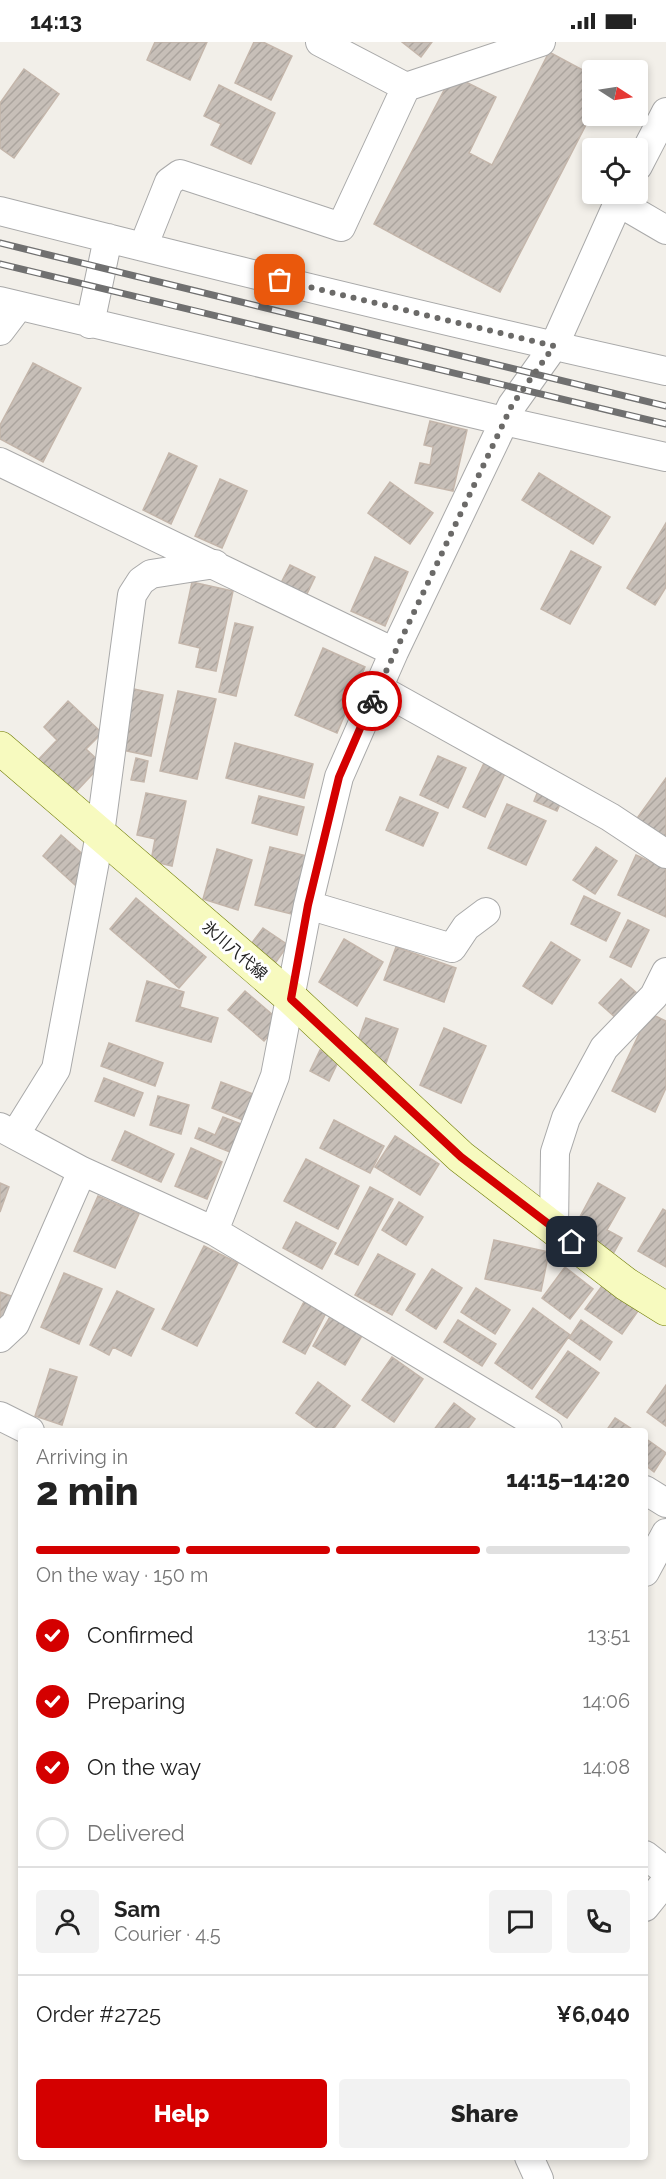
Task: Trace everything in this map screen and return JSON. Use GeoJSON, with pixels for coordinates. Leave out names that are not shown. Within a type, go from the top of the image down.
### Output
{"type":"FeatureCollection","features":[{"type":"Feature","properties":{"kind":"main road","name":"氷川八代線"},"geometry":{"type":"LineString","coordinates":[[0,748],[291,999],[461,1157],[626,1284],[666,1309]]}},
{"type":"Feature","properties":{"kind":"street"},"geometry":{"type":"LineString","coordinates":[[320,42],[406,87],[541,42]]}},
{"type":"Feature","properties":{"kind":"street"},"geometry":{"type":"LineString","coordinates":[[143,247],[169,182],[180,174],[341,227],[406,87]]}},
{"type":"Feature","properties":{"kind":"street"},"geometry":{"type":"LineString","coordinates":[[648,147],[666,112]]}},
{"type":"Feature","properties":{"kind":"street"},"geometry":{"type":"LineString","coordinates":[[214,1231],[275,1076],[308,905],[339,777],[394,652],[512,405],[554,346],[617,204]]}},
{"type":"Feature","properties":{"kind":"street"},"geometry":{"type":"LineString","coordinates":[[629,204],[666,230]]}},
{"type":"Feature","properties":{"kind":"street"},"geometry":{"type":"LineString","coordinates":[[0,211],[554,346],[666,371]]}},
{"type":"Feature","properties":{"kind":"street"},"geometry":{"type":"LineString","coordinates":[[90,324],[108,238]]}},
{"type":"Feature","properties":{"kind":"street"},"geometry":{"type":"LineString","coordinates":[[0,331],[9,304],[504,422],[666,457]]}},
{"type":"Feature","properties":{"kind":"street"},"geometry":{"type":"LineString","coordinates":[[0,462],[394,652]]}},
{"type":"Feature","properties":{"kind":"street"},"geometry":{"type":"LineString","coordinates":[[215,564],[152,574],[141,581],[132,595],[100,834],[56,1069],[7,1131],[82,1171],[214,1231],[543,1428]]}},
{"type":"Feature","properties":{"kind":"street"},"geometry":{"type":"LineString","coordinates":[[378,688],[610,816],[666,854]]}},
{"type":"Feature","properties":{"kind":"street"},"geometry":{"type":"LineString","coordinates":[[308,905],[452,948],[466,927],[486,912]]}},
{"type":"Feature","properties":{"kind":"street"},"geometry":{"type":"LineString","coordinates":[[554,1228],[555,1152],[566,1118],[604,1048],[654,996],[666,972]]}},
{"type":"Feature","properties":{"kind":"street"},"geometry":{"type":"LineString","coordinates":[[0,1338],[15,1324],[82,1171]]}},
{"type":"Feature","properties":{"kind":"street"},"geometry":{"type":"LineString","coordinates":[[0,1416],[24,1428]]}},
{"type":"Feature","properties":{"kind":"street"},"geometry":{"type":"LineString","coordinates":[[648,1492],[666,1503]]}},
{"type":"Feature","properties":{"kind":"street"},"geometry":{"type":"LineString","coordinates":[[648,1566],[666,1533]]}},
{"type":"Feature","properties":{"kind":"street"},"geometry":{"type":"LineString","coordinates":[[648,1857],[666,1871]]}},
{"type":"Feature","properties":{"kind":"street"},"geometry":{"type":"LineString","coordinates":[[648,1903],[666,1881]]}},
{"type":"Feature","properties":{"kind":"street"},"geometry":{"type":"LineString","coordinates":[[530,2160],[539,2179]]}},
{"type":"Feature","properties":{"kind":"building"},"geometry":{"type":"Polygon","coordinates":[[[155,42],[207,42],[190,80],[147,60],[155,42]]]}},
{"type":"Feature","properties":{"kind":"building"},"geometry":{"type":"Polygon","coordinates":[[[254,42],[263,42],[292,56],[271,100],[235,83],[254,42]]]}},
{"type":"Feature","properties":{"kind":"building"},"geometry":{"type":"Polygon","coordinates":[[[402,42],[432,42],[421,57],[402,42]]]}},
{"type":"Feature","properties":{"kind":"building"},"geometry":{"type":"Polygon","coordinates":[[[549,52],[582,70],[582,126],[585,126],[500,292],[374,224],[452,75],[496,97],[469,153],[492,165],[549,52]]]}},
{"type":"Feature","properties":{"kind":"building"},"geometry":{"type":"Polygon","coordinates":[[[24,69],[59,94],[14,158],[0,148],[0,103],[24,69]]]}},
{"type":"Feature","properties":{"kind":"building"},"geometry":{"type":"Polygon","coordinates":[[[219,85],[275,113],[251,164],[211,145],[221,124],[204,116],[219,85]]]}},
{"type":"Feature","properties":{"kind":"building"},"geometry":{"type":"Polygon","coordinates":[[[33,363],[81,388],[43,462],[0,439],[0,425],[33,363]]]}},
{"type":"Feature","properties":{"kind":"building"},"geometry":{"type":"Polygon","coordinates":[[[430,421],[467,430],[453,491],[415,483],[420,463],[430,465],[433,447],[424,445],[430,421]]]}},
{"type":"Feature","properties":{"kind":"building"},"geometry":{"type":"Polygon","coordinates":[[[169,453],[197,466],[171,524],[143,510],[169,453]]]}},
{"type":"Feature","properties":{"kind":"building"},"geometry":{"type":"Polygon","coordinates":[[[539,473],[610,517],[593,544],[522,500],[539,473]]]}},
{"type":"Feature","properties":{"kind":"building"},"geometry":{"type":"Polygon","coordinates":[[[220,479],[247,491],[222,548],[195,536],[220,479]]]}},
{"type":"Feature","properties":{"kind":"building"},"geometry":{"type":"Polygon","coordinates":[[[390,482],[433,513],[410,544],[368,513],[390,482]]]}},
{"type":"Feature","properties":{"kind":"building"},"geometry":{"type":"Polygon","coordinates":[[[666,523],[666,587],[655,605],[627,588],[666,523]]]}},
{"type":"Feature","properties":{"kind":"building"},"geometry":{"type":"Polygon","coordinates":[[[571,551],[601,567],[570,624],[541,609],[571,551]]]}},
{"type":"Feature","properties":{"kind":"building"},"geometry":{"type":"Polygon","coordinates":[[[375,557],[408,572],[385,626],[351,611],[375,557]]]}},
{"type":"Feature","properties":{"kind":"building"},"geometry":{"type":"Polygon","coordinates":[[[290,565],[315,577],[304,600],[279,587],[290,565]]]}},
{"type":"Feature","properties":{"kind":"building"},"geometry":{"type":"Polygon","coordinates":[[[192,582],[233,591],[216,671],[196,667],[200,648],[179,643],[192,582]]]}},
{"type":"Feature","properties":{"kind":"building"},"geometry":{"type":"Polygon","coordinates":[[[235,623],[253,627],[236,696],[219,692],[235,623]]]}},
{"type":"Feature","properties":{"kind":"building"},"geometry":{"type":"Polygon","coordinates":[[[323,648],[365,667],[337,733],[295,715],[323,648]]]}},
{"type":"Feature","properties":{"kind":"building"},"geometry":{"type":"Polygon","coordinates":[[[129,688],[163,695],[151,756],[117,749],[129,688]]]}},
{"type":"Feature","properties":{"kind":"building"},"geometry":{"type":"Polygon","coordinates":[[[178,691],[216,699],[197,779],[160,771],[178,691]]]}},
{"type":"Feature","properties":{"kind":"building"},"geometry":{"type":"Polygon","coordinates":[[[68,701],[102,733],[86,749],[102,764],[74,794],[38,760],[57,740],[44,727],[68,701]]]}},
{"type":"Feature","properties":{"kind":"building"},"geometry":{"type":"Polygon","coordinates":[[[235,743],[313,764],[304,798],[226,778],[235,743]]]}},
{"type":"Feature","properties":{"kind":"building"},"geometry":{"type":"Polygon","coordinates":[[[438,756],[466,768],[448,808],[420,795],[438,756]]]}},
{"type":"Feature","properties":{"kind":"building"},"geometry":{"type":"Polygon","coordinates":[[[136,758],[148,761],[144,782],[131,780],[136,758]]]}},
{"type":"Feature","properties":{"kind":"building"},"geometry":{"type":"Polygon","coordinates":[[[486,759],[507,769],[485,817],[463,807],[486,759]]]}},
{"type":"Feature","properties":{"kind":"building"},"geometry":{"type":"Polygon","coordinates":[[[666,778],[666,844],[635,821],[666,778]]]}},
{"type":"Feature","properties":{"kind":"building"},"geometry":{"type":"Polygon","coordinates":[[[540,786],[563,797],[557,811],[534,801],[540,786]]]}},
{"type":"Feature","properties":{"kind":"building"},"geometry":{"type":"Polygon","coordinates":[[[146,793],[186,801],[172,866],[151,861],[155,839],[137,835],[146,793]]]}},
{"type":"Feature","properties":{"kind":"building"},"geometry":{"type":"Polygon","coordinates":[[[259,796],[304,807],[297,835],[252,823],[259,796]]]}},
{"type":"Feature","properties":{"kind":"building"},"geometry":{"type":"Polygon","coordinates":[[[400,797],[438,813],[423,846],[386,830],[400,797]]]}},
{"type":"Feature","properties":{"kind":"building"},"geometry":{"type":"Polygon","coordinates":[[[507,804],[546,821],[526,865],[488,848],[507,804]]]}},
{"type":"Feature","properties":{"kind":"building"},"geometry":{"type":"Polygon","coordinates":[[[61,835],[94,864],[75,885],[43,856],[61,835]]]}},
{"type":"Feature","properties":{"kind":"building"},"geometry":{"type":"Polygon","coordinates":[[[270,847],[307,856],[292,914],[255,905],[270,847]]]}},
{"type":"Feature","properties":{"kind":"building"},"geometry":{"type":"Polygon","coordinates":[[[596,847],[617,861],[595,894],[573,880],[596,847]]]}},
{"type":"Feature","properties":{"kind":"building"},"geometry":{"type":"Polygon","coordinates":[[[217,849],[252,860],[238,910],[203,899],[217,849]]]}},
{"type":"Feature","properties":{"kind":"building"},"geometry":{"type":"Polygon","coordinates":[[[636,855],[666,869],[666,917],[618,895],[636,855]]]}},
{"type":"Feature","properties":{"kind":"building"},"geometry":{"type":"Polygon","coordinates":[[[584,896],[620,913],[606,941],[571,924],[584,896]]]}},
{"type":"Feature","properties":{"kind":"building"},"geometry":{"type":"Polygon","coordinates":[[[136,898],[206,957],[179,988],[110,929],[136,898]]]}},
{"type":"Feature","properties":{"kind":"building"},"geometry":{"type":"Polygon","coordinates":[[[628,920],[649,930],[631,967],[610,957],[628,920]]]}},
{"type":"Feature","properties":{"kind":"building"},"geometry":{"type":"Polygon","coordinates":[[[263,928],[288,945],[276,962],[251,944],[263,928]]]}},
{"type":"Feature","properties":{"kind":"building"},"geometry":{"type":"Polygon","coordinates":[[[344,939],[383,962],[357,1006],[319,982],[344,939]]]}},
{"type":"Feature","properties":{"kind":"building"},"geometry":{"type":"Polygon","coordinates":[[[551,942],[580,960],[552,1004],[523,986],[551,942]]]}},
{"type":"Feature","properties":{"kind":"building"},"geometry":{"type":"Polygon","coordinates":[[[396,947],[456,968],[444,1002],[384,980],[396,947]]]}},
{"type":"Feature","properties":{"kind":"building"},"geometry":{"type":"Polygon","coordinates":[[[621,979],[638,994],[616,1018],[599,1003],[621,979]]]}},
{"type":"Feature","properties":{"kind":"building"},"geometry":{"type":"Polygon","coordinates":[[[147,981],[184,992],[180,1007],[218,1018],[211,1042],[136,1021],[147,981]]]}},
{"type":"Feature","properties":{"kind":"building"},"geometry":{"type":"Polygon","coordinates":[[[245,991],[281,1022],[264,1041],[228,1010],[245,991]]]}},
{"type":"Feature","properties":{"kind":"building"},"geometry":{"type":"Polygon","coordinates":[[[649,1013],[666,1021],[666,1088],[655,1112],[612,1091],[649,1013]]]}},
{"type":"Feature","properties":{"kind":"building"},"geometry":{"type":"Polygon","coordinates":[[[366,1018],[398,1029],[385,1066],[356,1046],[366,1018]]]}},
{"type":"Feature","properties":{"kind":"building"},"geometry":{"type":"Polygon","coordinates":[[[444,1028],[486,1046],[461,1103],[420,1085],[444,1028]]]}},
{"type":"Feature","properties":{"kind":"building"},"geometry":{"type":"Polygon","coordinates":[[[109,1043],[163,1063],[155,1086],[101,1066],[109,1043]]]}},
{"type":"Feature","properties":{"kind":"building"},"geometry":{"type":"Polygon","coordinates":[[[320,1050],[339,1060],[329,1081],[310,1071],[320,1050]]]}},
{"type":"Feature","properties":{"kind":"building"},"geometry":{"type":"Polygon","coordinates":[[[104,1078],[143,1093],[134,1116],[95,1101],[104,1078]]]}},
{"type":"Feature","properties":{"kind":"building"},"geometry":{"type":"Polygon","coordinates":[[[221,1082],[253,1094],[243,1120],[212,1108],[221,1082]]]}},
{"type":"Feature","properties":{"kind":"building"},"geometry":{"type":"Polygon","coordinates":[[[158,1096],[189,1105],[181,1134],[150,1125],[158,1096]]]}},
{"type":"Feature","properties":{"kind":"building"},"geometry":{"type":"Polygon","coordinates":[[[223,1117],[241,1124],[230,1152],[195,1138],[199,1128],[215,1135],[223,1117]]]}},
{"type":"Feature","properties":{"kind":"building"},"geometry":{"type":"Polygon","coordinates":[[[334,1120],[384,1146],[370,1173],[320,1148],[334,1120]]]}},
{"type":"Feature","properties":{"kind":"building"},"geometry":{"type":"Polygon","coordinates":[[[125,1131],[174,1154],[161,1182],[112,1160],[125,1131]]]}},
{"type":"Feature","properties":{"kind":"building"},"geometry":{"type":"Polygon","coordinates":[[[395,1136],[439,1164],[420,1195],[375,1167],[395,1136]]]}},
{"type":"Feature","properties":{"kind":"building"},"geometry":{"type":"Polygon","coordinates":[[[191,1148],[222,1162],[207,1199],[175,1186],[191,1148]]]}},
{"type":"Feature","properties":{"kind":"building"},"geometry":{"type":"Polygon","coordinates":[[[306,1159],[359,1186],[338,1229],[284,1201],[306,1159]]]}},
{"type":"Feature","properties":{"kind":"building"},"geometry":{"type":"Polygon","coordinates":[[[0,1183],[9,1187],[0,1212],[0,1183]]]}},
{"type":"Feature","properties":{"kind":"building"},"geometry":{"type":"Polygon","coordinates":[[[598,1183],[625,1198],[607,1230],[622,1238],[613,1254],[594,1243],[596,1240],[574,1228],[598,1183]]]}},
{"type":"Feature","properties":{"kind":"building"},"geometry":{"type":"Polygon","coordinates":[[[370,1187],[393,1199],[358,1265],[335,1254],[370,1187]]]}},
{"type":"Feature","properties":{"kind":"building"},"geometry":{"type":"Polygon","coordinates":[[[98,1196],[139,1214],[115,1268],[74,1251],[98,1196]]]}},
{"type":"Feature","properties":{"kind":"building"},"geometry":{"type":"Polygon","coordinates":[[[399,1202],[423,1217],[406,1245],[382,1230],[399,1202]]]}},
{"type":"Feature","properties":{"kind":"building"},"geometry":{"type":"Polygon","coordinates":[[[663,1209],[666,1211],[666,1267],[638,1251],[663,1209]]]}},
{"type":"Feature","properties":{"kind":"building"},"geometry":{"type":"Polygon","coordinates":[[[296,1222],[336,1243],[322,1269],[283,1248],[296,1222]]]}},
{"type":"Feature","properties":{"kind":"building"},"geometry":{"type":"Polygon","coordinates":[[[494,1240],[549,1252],[541,1291],[485,1279],[494,1240]]]}},
{"type":"Feature","properties":{"kind":"building"},"geometry":{"type":"Polygon","coordinates":[[[204,1246],[238,1263],[197,1346],[162,1329],[204,1246]]]}},
{"type":"Feature","properties":{"kind":"building"},"geometry":{"type":"Polygon","coordinates":[[[378,1254],[415,1274],[392,1315],[355,1295],[378,1254]]]}},
{"type":"Feature","properties":{"kind":"building"},"geometry":{"type":"Polygon","coordinates":[[[565,1267],[593,1289],[570,1319],[542,1298],[565,1267]]]}},
{"type":"Feature","properties":{"kind":"building"},"geometry":{"type":"Polygon","coordinates":[[[432,1269],[462,1288],[436,1329],[406,1310],[432,1269]]]}},
{"type":"Feature","properties":{"kind":"building"},"geometry":{"type":"Polygon","coordinates":[[[64,1273],[102,1289],[79,1344],[41,1327],[64,1273]]]}},
{"type":"Feature","properties":{"kind":"building"},"geometry":{"type":"Polygon","coordinates":[[[602,1286],[638,1311],[622,1334],[585,1309],[602,1286]]]}},
{"type":"Feature","properties":{"kind":"building"},"geometry":{"type":"Polygon","coordinates":[[[476,1288],[510,1310],[495,1334],[461,1312],[476,1288]]]}},
{"type":"Feature","properties":{"kind":"building"},"geometry":{"type":"Polygon","coordinates":[[[117,1291],[154,1309],[131,1356],[113,1347],[109,1355],[90,1345],[117,1291]]]}},
{"type":"Feature","properties":{"kind":"building"},"geometry":{"type":"Polygon","coordinates":[[[0,1292],[17,1298],[0,1320],[0,1292]]]}},
{"type":"Feature","properties":{"kind":"building"},"geometry":{"type":"Polygon","coordinates":[[[306,1298],[328,1309],[305,1354],[283,1342],[306,1298]]]}},
{"type":"Feature","properties":{"kind":"building"},"geometry":{"type":"Polygon","coordinates":[[[533,1308],[570,1335],[532,1389],[495,1363],[533,1308]]]}},
{"type":"Feature","properties":{"kind":"building"},"geometry":{"type":"Polygon","coordinates":[[[331,1315],[363,1334],[345,1365],[313,1346],[331,1315]]]}},
{"type":"Feature","properties":{"kind":"building"},"geometry":{"type":"Polygon","coordinates":[[[458,1320],[496,1344],[482,1366],[444,1342],[458,1320]]]}},
{"type":"Feature","properties":{"kind":"building"},"geometry":{"type":"Polygon","coordinates":[[[581,1320],[612,1342],[600,1360],[569,1338],[581,1320]]]}},
{"type":"Feature","properties":{"kind":"building"},"geometry":{"type":"Polygon","coordinates":[[[568,1351],[599,1373],[567,1418],[536,1397],[568,1351]]]}},
{"type":"Feature","properties":{"kind":"building"},"geometry":{"type":"Polygon","coordinates":[[[392,1357],[423,1379],[394,1422],[362,1400],[392,1357]]]}},
{"type":"Feature","properties":{"kind":"building"},"geometry":{"type":"Polygon","coordinates":[[[50,1369],[77,1377],[62,1425],[35,1416],[50,1369]]]}},
{"type":"Feature","properties":{"kind":"building"},"geometry":{"type":"Polygon","coordinates":[[[318,1382],[350,1406],[334,1428],[317,1428],[296,1413],[318,1382]]]}},
{"type":"Feature","properties":{"kind":"building"},"geometry":{"type":"Polygon","coordinates":[[[666,1385],[666,1426],[647,1412],[666,1385]]]}},
{"type":"Feature","properties":{"kind":"building"},"geometry":{"type":"Polygon","coordinates":[[[454,1403],[475,1419],[468,1428],[435,1428],[454,1403]]]}},
{"type":"Feature","properties":{"kind":"building"},"geometry":{"type":"Polygon","coordinates":[[[615,1418],[630,1428],[608,1428],[615,1418]]]}},
{"type":"Feature","properties":{"kind":"building"},"geometry":{"type":"Polygon","coordinates":[[[648,1440],[666,1453],[654,1472],[648,1467],[648,1440]]]}},
{"type":"Feature","properties":{"kind":"railway"},"geometry":{"type":"LineString","coordinates":[[0,243],[666,406]]}},
{"type":"Feature","properties":{"kind":"railway"},"geometry":{"type":"LineString","coordinates":[[0,264],[666,424]]}},
{"type":"Feature","properties":{"kind":"way so far"},"geometry":{"type":"LineString","coordinates":[[280,280],[554,346],[512,405],[372,701]]}},
{"type":"Feature","properties":{"kind":"route"},"geometry":{"type":"LineString","coordinates":[[372,701],[339,777],[308,905],[291,999],[461,1157],[572,1242]]}}]}
